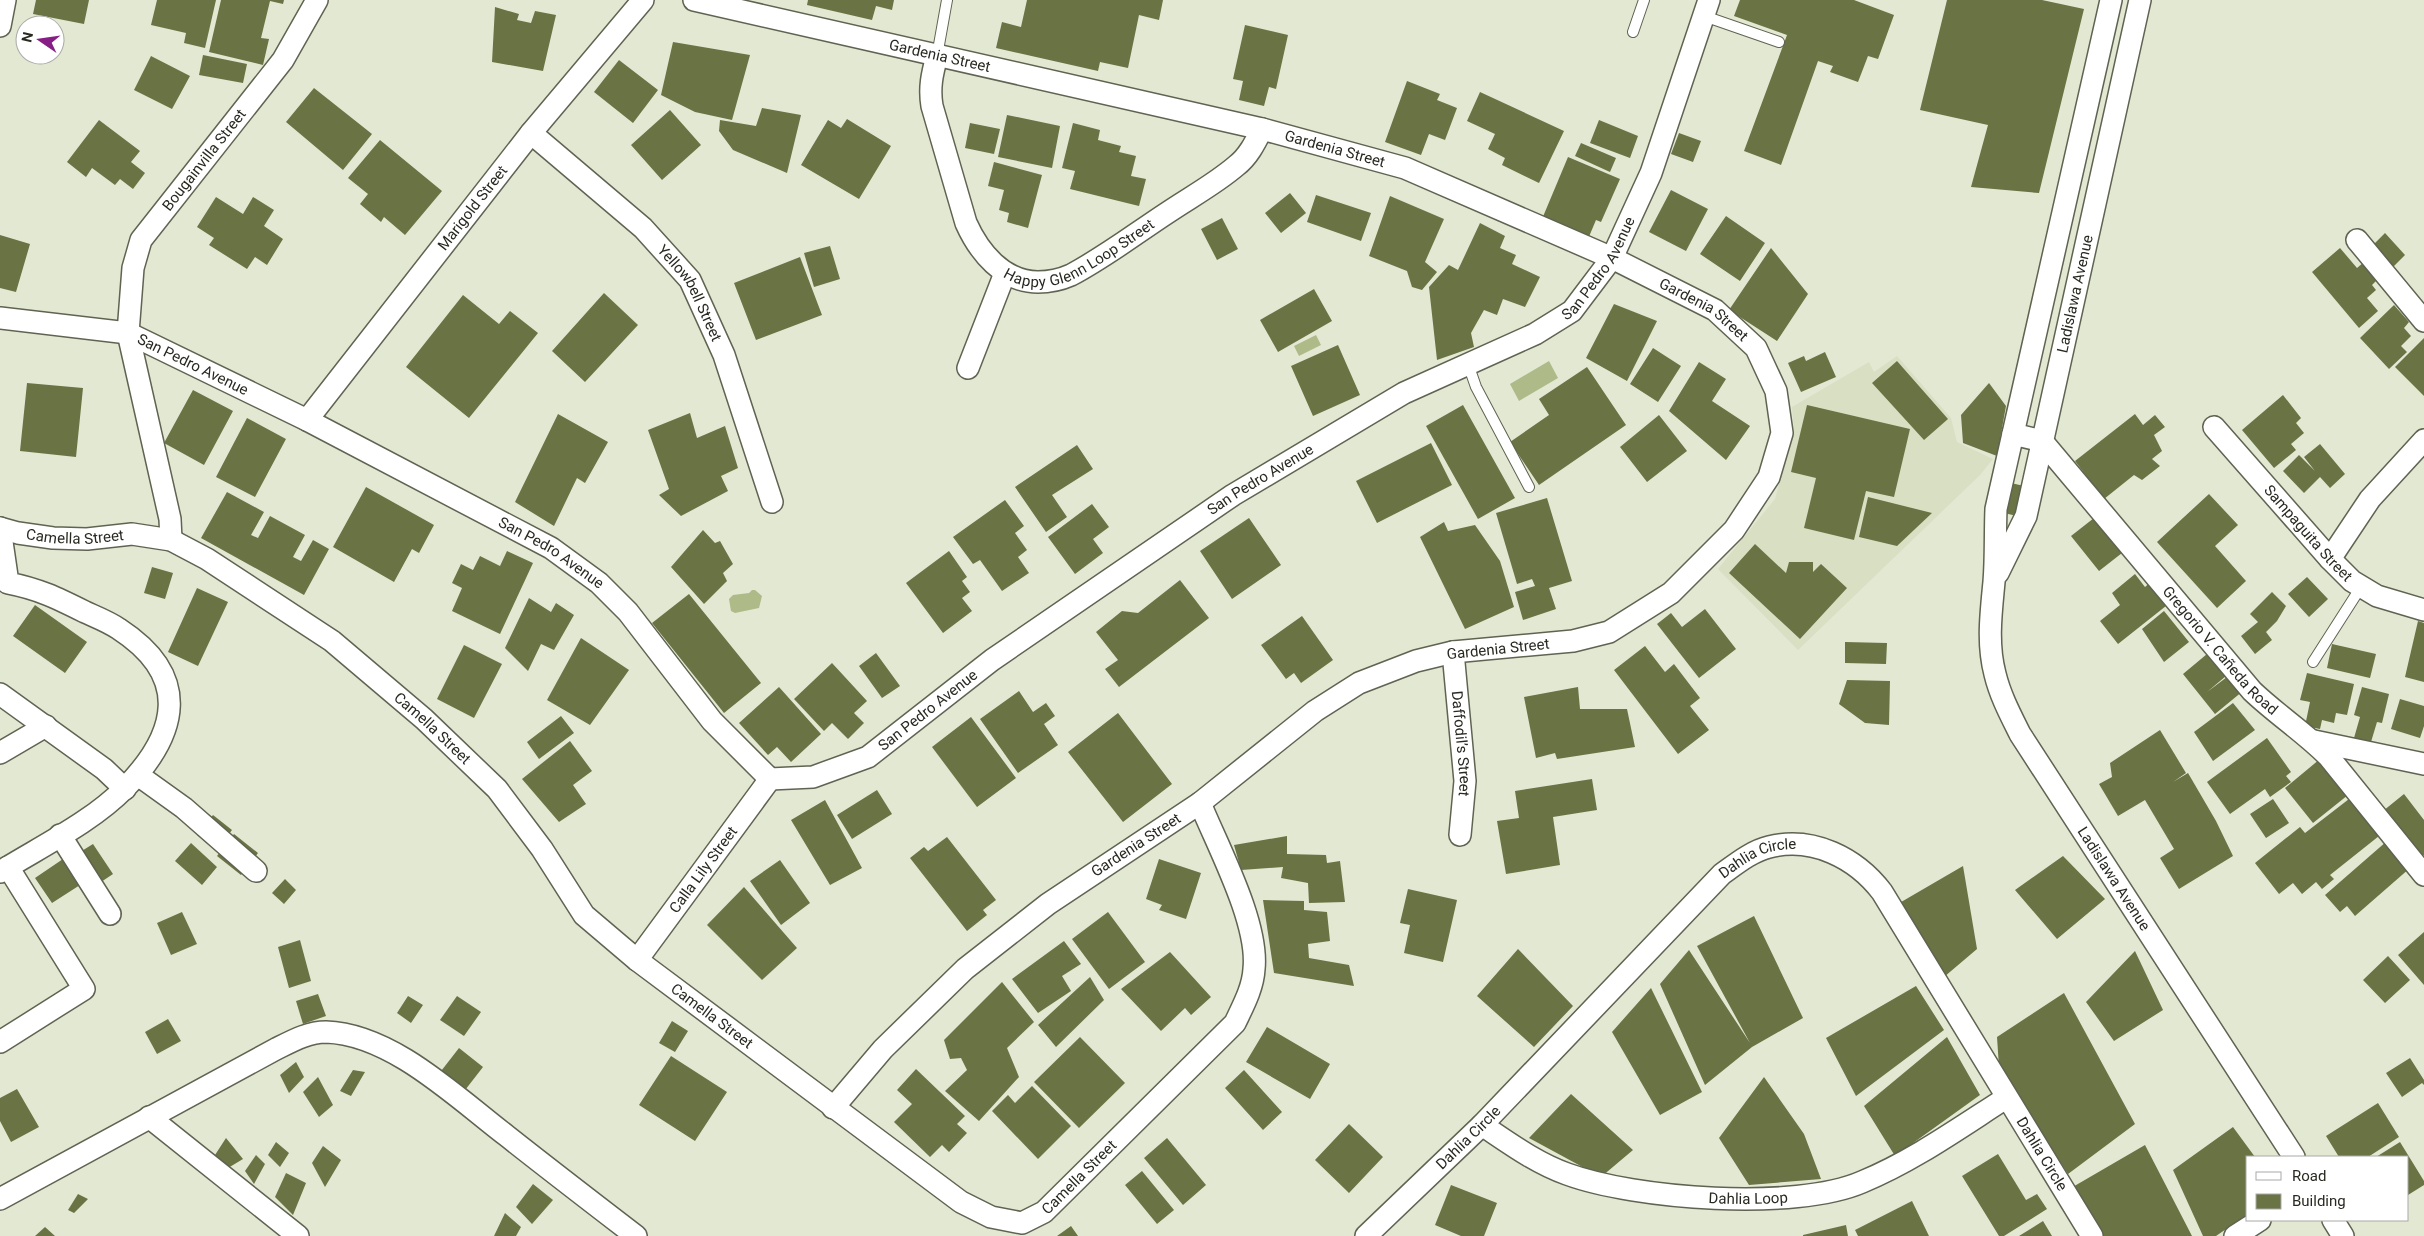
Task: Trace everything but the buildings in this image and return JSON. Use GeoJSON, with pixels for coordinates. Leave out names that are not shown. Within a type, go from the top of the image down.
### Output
{"type":"FeatureCollection","features":[{"type":"Feature","properties":{"kind":"street"},"geometry":{"type":"LineString","coordinates":[[0,26],[5,0]]}},
{"type":"Feature","properties":{"kind":"street","name":"Bougainvilla Street"},"geometry":{"type":"LineString","coordinates":[[172,540],[170,519],[128,333],[133,268],[141,240],[282,60],[317,0]]}},
{"type":"Feature","properties":{"kind":"street","name":"Marigold Street"},"geometry":{"type":"LineString","coordinates":[[307,420],[531,133],[643,0]]}},
{"type":"Feature","properties":{"kind":"street","name":"Gardenia Street"},"geometry":{"type":"LineString","coordinates":[[694,0],[1262,129],[1405,168],[1612,258],[1715,310],[1756,348],[1776,391],[1782,433],[1769,478],[1734,530],[1671,593],[1610,632],[1573,641],[1453,652],[1416,661],[1359,684],[1315,711],[1200,803],[1048,904],[965,969],[884,1049],[834,1108]]}},
{"type":"Feature","properties":{"kind":"street","name":"Ladislawa Avenue"},"geometry":{"type":"LineString","coordinates":[[2112,0],[1996,509],[1994,581],[1990,614],[1994,673],[2004,702],[2020,734],[2293,1156]]}},
{"type":"Feature","properties":{"kind":"street","name":"Ladislawa Avenue"},"geometry":{"type":"LineString","coordinates":[[1994,581],[2026,516],[2140,0]]}},
{"type":"Feature","properties":{"kind":"street","name":"San Pedro Avenue"},"geometry":{"type":"LineString","coordinates":[[0,318],[128,333],[307,420],[550,548],[599,583],[628,612],[712,721],[770,779],[813,777],[868,756],[992,660],[1233,495],[1404,393],[1535,334],[1572,311],[1612,258],[1650,173],[1707,8]]}},
{"type":"Feature","properties":{"kind":"street","name":"Happy Glenn Loop Street"},"geometry":{"type":"LineString","coordinates":[[936,56],[930,86],[932,106],[966,223],[981,250],[1005,273],[1020,279],[1037,282],[1070,275],[1236,166],[1254,145],[1262,129]]}},
{"type":"Feature","properties":{"kind":"street","name":"Yellowbell Street"},"geometry":{"type":"LineString","coordinates":[[531,133],[643,228],[690,280],[724,355],[772,502]]}},
{"type":"Feature","properties":{"kind":"street"},"geometry":{"type":"LineString","coordinates":[[2079,145],[2107,152]]}},
{"type":"Feature","properties":{"kind":"street"},"geometry":{"type":"LineString","coordinates":[[2357,240],[2424,321]]}},
{"type":"Feature","properties":{"kind":"street"},"geometry":{"type":"LineString","coordinates":[[968,368],[1005,273]]}},
{"type":"Feature","properties":{"kind":"street","name":"Sampaguita Street"},"geometry":{"type":"LineString","coordinates":[[2214,427],[2330,559],[2361,587],[2377,596],[2424,610]]}},
{"type":"Feature","properties":{"kind":"street"},"geometry":{"type":"LineString","coordinates":[[2013,434],[2042,441]]}},
{"type":"Feature","properties":{"kind":"street"},"geometry":{"type":"LineString","coordinates":[[2330,559],[2370,499],[2424,440]]}},
{"type":"Feature","properties":{"kind":"street","name":"Gregorio V. Cañeda Road"},"geometry":{"type":"LineString","coordinates":[[2042,441],[2252,691],[2282,718],[2314,741],[2424,875]]}},
{"type":"Feature","properties":{"kind":"street"},"geometry":{"type":"LineString","coordinates":[[0,528],[8,583],[36,588],[118,628],[140,645],[164,675],[170,697],[169,718],[164,735],[132,782],[102,808],[4,870],[84,989],[0,1042]]}},
{"type":"Feature","properties":{"kind":"street","name":"Camella Street"},"geometry":{"type":"LineString","coordinates":[[0,528],[18,534],[53,538],[87,538],[132,534],[172,540],[207,559],[332,641],[424,719],[497,789],[542,849],[584,915],[637,960],[960,1202],[991,1217],[1022,1223],[1044,1212],[1235,1023],[1248,996],[1254,968],[1251,925],[1200,803]]}},
{"type":"Feature","properties":{"kind":"street","name":"Daffodil’s Street"},"geometry":{"type":"LineString","coordinates":[[1453,652],[1465,781],[1460,834]]}},
{"type":"Feature","properties":{"kind":"street"},"geometry":{"type":"LineString","coordinates":[[0,694],[104,769],[184,808],[256,871]]}},
{"type":"Feature","properties":{"kind":"street"},"geometry":{"type":"LineString","coordinates":[[0,753],[46,726]]}},
{"type":"Feature","properties":{"kind":"street"},"geometry":{"type":"LineString","coordinates":[[2314,741],[2424,764]]}},
{"type":"Feature","properties":{"kind":"street","name":"Calla Lily Street"},"geometry":{"type":"LineString","coordinates":[[637,960],[770,779]]}},
{"type":"Feature","properties":{"kind":"street"},"geometry":{"type":"LineString","coordinates":[[60,835],[110,914]]}},
{"type":"Feature","properties":{"kind":"street","name":"Dahlia Circle"},"geometry":{"type":"LineString","coordinates":[[1366,1236],[1482,1124],[1722,874],[1746,857],[1768,847],[1791,844],[1823,848],[1844,858],[1868,874],[1882,892],[2092,1236]]}},
{"type":"Feature","properties":{"kind":"street"},"geometry":{"type":"LineString","coordinates":[[0,1199],[303,1035],[325,1032],[345,1034],[368,1042],[422,1071],[636,1236]]}},
{"type":"Feature","properties":{"kind":"street","name":"Dahlia Loop"},"geometry":{"type":"LineString","coordinates":[[1482,1124],[1522,1153],[1574,1176],[1608,1186],[1675,1196],[1753,1199],[1824,1193],[1861,1183],[1902,1164],[2006,1098]]}},
{"type":"Feature","properties":{"kind":"street"},"geometry":{"type":"LineString","coordinates":[[150,1118],[298,1236]]}},
{"type":"Feature","properties":{"kind":"street"},"geometry":{"type":"LineString","coordinates":[[2235,1236],[2258,1221]]}},
{"type":"Feature","properties":{"kind":"street"},"geometry":{"type":"LineString","coordinates":[[2334,1221],[2343,1236]]}},
{"type":"Feature","properties":{"kind":"lane"},"geometry":{"type":"LineString","coordinates":[[936,56],[947,0]]}},
{"type":"Feature","properties":{"kind":"lane"},"geometry":{"type":"LineString","coordinates":[[1633,32],[1644,0]]}},
{"type":"Feature","properties":{"kind":"lane"},"geometry":{"type":"LineString","coordinates":[[1707,8],[1779,42]]}},
{"type":"Feature","properties":{"kind":"lane"},"geometry":{"type":"LineString","coordinates":[[1468,364],[1476,387],[1528,487]]}},
{"type":"Feature","properties":{"kind":"lane"},"geometry":{"type":"LineString","coordinates":[[2313,662],[2361,587]]}},
{"type":"Feature","properties":{"kind":"shaded area"},"geometry":{"type":"Polygon","coordinates":[[[1316,335],[1321,345],[1299,356],[1294,346],[1316,335]]]}},
{"type":"Feature","properties":{"kind":"shaded area"},"geometry":{"type":"Polygon","coordinates":[[[1897,356],[1951,418],[1957,442],[1993,459],[1980,475],[1798,650],[1718,569],[1775,499],[1794,430],[1792,407],[1869,362],[1874,372],[1897,356]]]}},
{"type":"Feature","properties":{"kind":"shaded area"},"geometry":{"type":"Polygon","coordinates":[[[1549,361],[1558,378],[1519,401],[1510,384],[1549,361]]]}},
{"type":"Feature","properties":{"kind":"shaded area"},"geometry":{"type":"Polygon","coordinates":[[[755,590],[762,596],[759,608],[735,613],[731,611],[729,599],[733,595],[749,593],[755,590]]]}}]}
